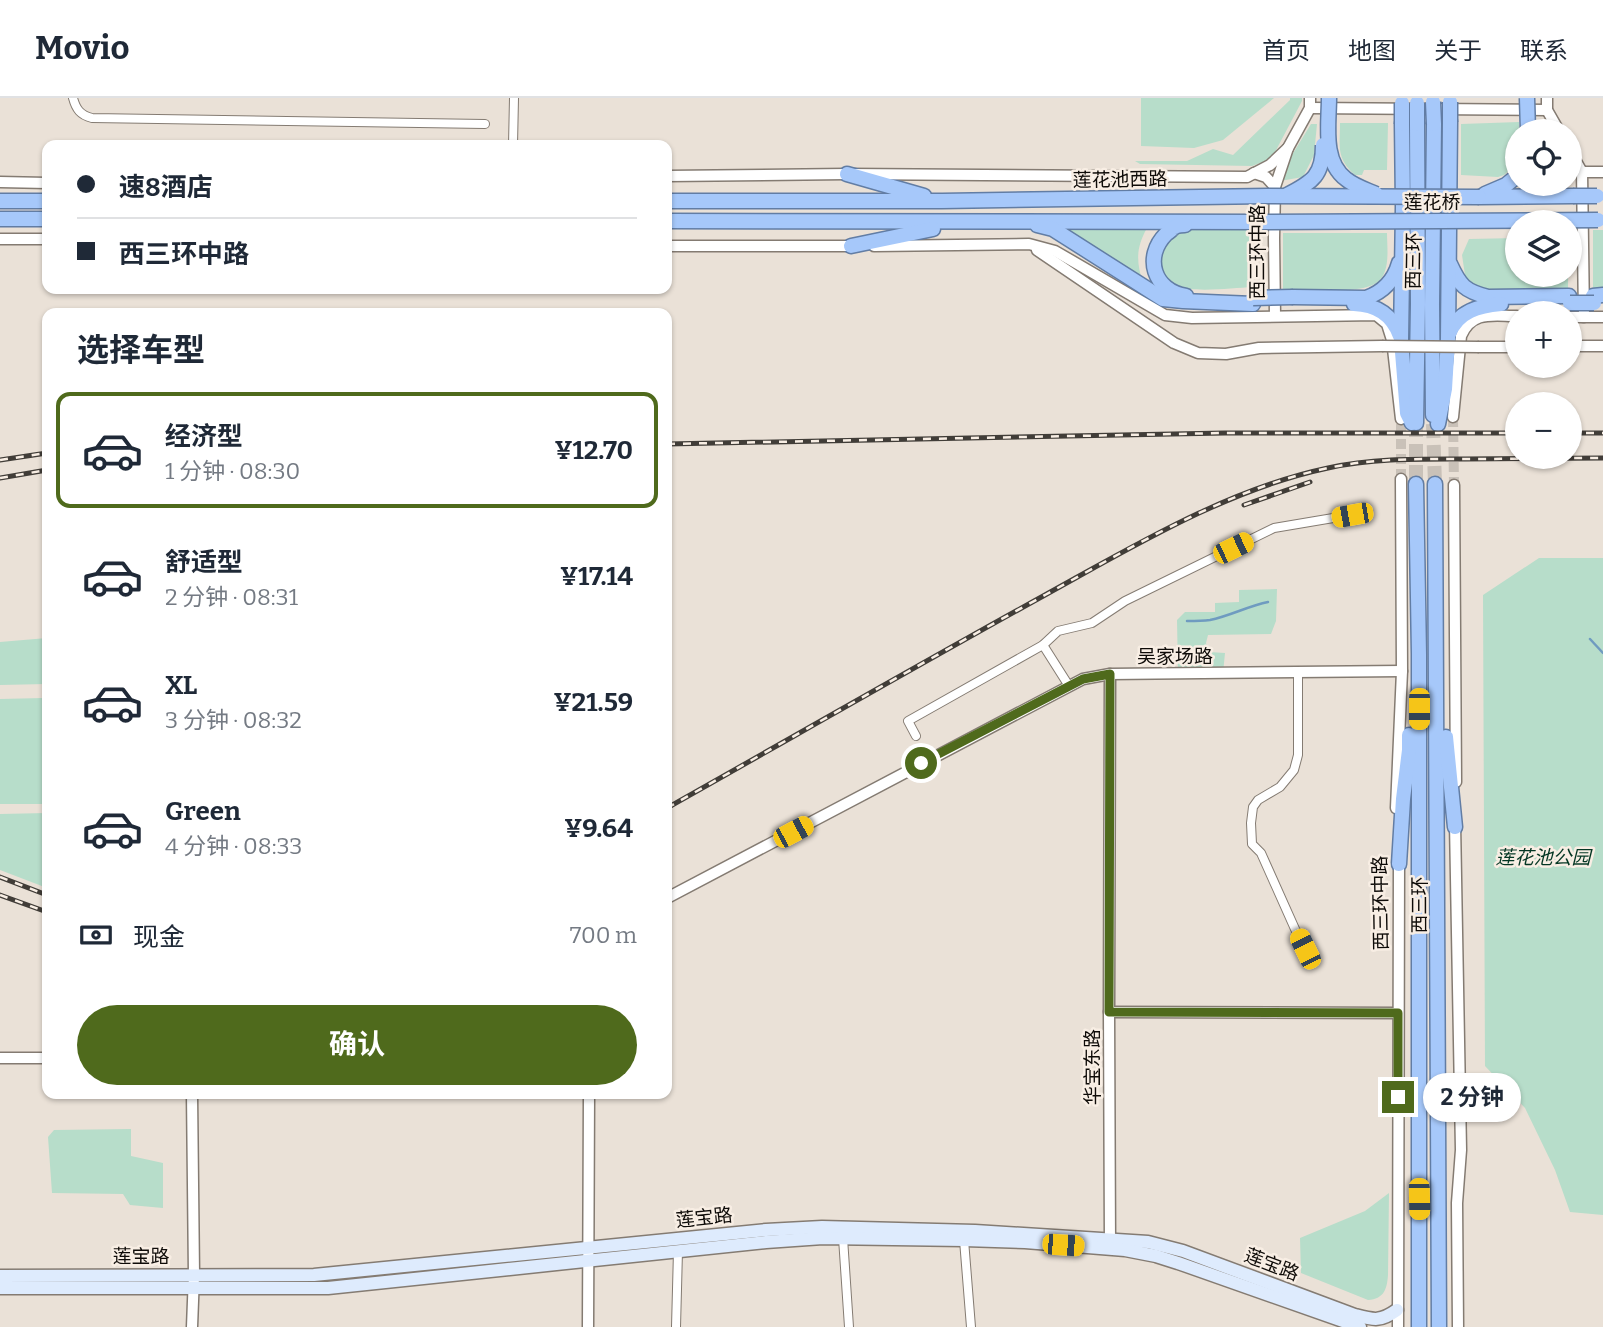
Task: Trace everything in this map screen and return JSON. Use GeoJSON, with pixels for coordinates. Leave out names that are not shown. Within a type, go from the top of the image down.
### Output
{"type":"FeatureCollection","features":[{"type":"Feature","properties":{"kind":"highway"},"geometry":{"type":"LineString","coordinates":[[1275,193],[1308,184],[1316,177],[1323,161],[1323,98]]}},
{"type":"Feature","properties":{"kind":"highway"},"geometry":{"type":"LineString","coordinates":[[1329,98],[1329,151],[1334,164],[1347,181],[1381,197]]}},
{"type":"Feature","properties":{"kind":"highway"},"geometry":{"type":"LineString","coordinates":[[1527,98],[1528,119]]}},
{"type":"Feature","properties":{"kind":"highway"},"geometry":{"type":"LineString","coordinates":[[1534,98],[1534,119]]}},
{"type":"Feature","properties":{"kind":"highway","name":"西三环"},"geometry":{"type":"LineString","coordinates":[[1433,100],[1432,305],[1435,424],[1445,389],[1448,339]]}},
{"type":"Feature","properties":{"kind":"highway"},"geometry":{"type":"LineString","coordinates":[[1448,339],[1450,100]]}},
{"type":"Feature","properties":{"kind":"highway"},"geometry":{"type":"LineString","coordinates":[[1410,101],[1402,248],[1401,341],[1410,422]]}},
{"type":"Feature","properties":{"kind":"highway","name":"西三环"},"geometry":{"type":"LineString","coordinates":[[1409,124],[1418,304],[1410,422]]}},
{"type":"Feature","properties":{"kind":"highway"},"geometry":{"type":"LineString","coordinates":[[847,174],[942,201]]}},
{"type":"Feature","properties":{"kind":"highway"},"geometry":{"type":"LineString","coordinates":[[1479,197],[1505,185]]}},
{"type":"Feature","properties":{"kind":"highway","name":"莲花池西路"},"geometry":{"type":"LineString","coordinates":[[672,201],[942,201],[1275,193],[1381,197],[1573,196]]}},
{"type":"Feature","properties":{"kind":"highway","name":"莲花池西路"},"geometry":{"type":"LineString","coordinates":[[1582,196],[1600,196]]}},
{"type":"Feature","properties":{"kind":"highway"},"geometry":{"type":"LineString","coordinates":[[0,201],[42,201]]}},
{"type":"Feature","properties":{"kind":"highway"},"geometry":{"type":"LineString","coordinates":[[0,219],[42,219]]}},
{"type":"Feature","properties":{"kind":"highway","name":"莲花桥"},"geometry":{"type":"LineString","coordinates":[[1200,222],[1601,220]]}},
{"type":"Feature","properties":{"kind":"highway"},"geometry":{"type":"LineString","coordinates":[[672,221],[1200,222]]}},
{"type":"Feature","properties":{"kind":"highway"},"geometry":{"type":"LineString","coordinates":[[1026,221],[1053,229],[1163,299],[1183,302],[1366,298],[1382,291],[1390,283],[1397,272],[1402,248]]}},
{"type":"Feature","properties":{"kind":"highway"},"geometry":{"type":"LineString","coordinates":[[1200,222],[1174,227],[1159,241],[1153,261],[1154,271],[1162,284],[1178,295],[1253,301]]}},
{"type":"Feature","properties":{"kind":"highway"},"geometry":{"type":"LineString","coordinates":[[851,246],[962,223]]}},
{"type":"Feature","properties":{"kind":"highway"},"geometry":{"type":"LineString","coordinates":[[1449,261],[1457,279],[1469,291],[1488,297],[1529,301]]}},
{"type":"Feature","properties":{"kind":"highway"},"geometry":{"type":"LineString","coordinates":[[1292,300],[1368,305],[1387,315],[1399,332],[1401,341]]}},
{"type":"Feature","properties":{"kind":"highway"},"geometry":{"type":"LineString","coordinates":[[1448,339],[1451,328],[1465,313],[1475,308],[1505,304]]}},
{"type":"Feature","properties":{"kind":"highway","name":"西三环"},"geometry":{"type":"LineString","coordinates":[[1416,484],[1419,654],[1419,1327]]}},
{"type":"Feature","properties":{"kind":"highway","name":"西三环"},"geometry":{"type":"LineString","coordinates":[[1435,484],[1439,1327]]}},
{"type":"Feature","properties":{"kind":"highway"},"geometry":{"type":"LineString","coordinates":[[1399,864],[1409,750],[1410,691],[1419,654]]}},
{"type":"Feature","properties":{"kind":"highway"},"geometry":{"type":"LineString","coordinates":[[1437,654],[1446,687],[1446,749],[1455,827]]}},
{"type":"Feature","properties":{"kind":"main road","name":"莲宝路"},"geometry":{"type":"LineString","coordinates":[[0,1276],[328,1288],[766,1230],[822,1227],[975,1231],[1110,1244],[1178,1263],[1360,1327]]}},
{"type":"Feature","properties":{"kind":"main road","name":"莲宝路"},"geometry":{"type":"LineString","coordinates":[[589,1254],[678,1251],[843,1238],[1110,1244],[1148,1242],[1183,1251],[1369,1319],[1385,1319],[1397,1310]]}},
{"type":"Feature","properties":{"kind":"main road","name":"莲宝路"},"geometry":{"type":"LineString","coordinates":[[0,1288],[194,1281]]}},
{"type":"Feature","properties":{"kind":"street"},"geometry":{"type":"LineString","coordinates":[[73,98],[76,108],[83,116],[92,117],[485,124]]}},
{"type":"Feature","properties":{"kind":"street"},"geometry":{"type":"LineString","coordinates":[[513,140],[514,98]]}},
{"type":"Feature","properties":{"kind":"street"},"geometry":{"type":"LineString","coordinates":[[1310,103],[1547,104]]}},
{"type":"Feature","properties":{"kind":"street","name":"西三环中路"},"geometry":{"type":"LineString","coordinates":[[1310,103],[1288,148],[1275,193],[1275,316],[1376,315],[1387,324],[1410,422]]}},
{"type":"Feature","properties":{"kind":"street","name":"莲花池西路"},"geometry":{"type":"LineString","coordinates":[[672,176],[847,174],[1247,177],[1270,165],[1288,148]]}},
{"type":"Feature","properties":{"kind":"street"},"geometry":{"type":"LineString","coordinates":[[1603,172],[1582,172],[1584,317],[1603,317]]}},
{"type":"Feature","properties":{"kind":"street","name":"西三环中路"},"geometry":{"type":"LineString","coordinates":[[1254,173],[1266,177],[1275,193]]}},
{"type":"Feature","properties":{"kind":"street"},"geometry":{"type":"LineString","coordinates":[[0,183],[42,183]]}},
{"type":"Feature","properties":{"kind":"street"},"geometry":{"type":"LineString","coordinates":[[0,239],[42,239]]}},
{"type":"Feature","properties":{"kind":"street"},"geometry":{"type":"LineString","coordinates":[[1028,244],[1174,343],[1198,353],[1226,354],[1259,348],[1505,347]]}},
{"type":"Feature","properties":{"kind":"street"},"geometry":{"type":"LineString","coordinates":[[672,246],[1028,244],[1055,251],[1165,315],[1192,318],[1275,316]]}},
{"type":"Feature","properties":{"kind":"street"},"geometry":{"type":"LineString","coordinates":[[1453,417],[1461,336],[1465,328],[1472,319],[1505,316]]}},
{"type":"Feature","properties":{"kind":"street"},"geometry":{"type":"LineString","coordinates":[[1582,346],[1603,346]]}},
{"type":"Feature","properties":{"kind":"street","name":"西三环中路"},"geometry":{"type":"LineString","coordinates":[[1398,1327],[1399,864],[1395,823],[1402,671],[1401,479]]}},
{"type":"Feature","properties":{"kind":"street"},"geometry":{"type":"LineString","coordinates":[[1454,485],[1457,657],[1455,827],[1461,1150],[1457,1203],[1458,1327]]}},
{"type":"Feature","properties":{"kind":"street"},"geometry":{"type":"LineString","coordinates":[[916,736],[908,720],[1044,645],[1058,631],[1092,623],[1125,601],[1274,528],[1352,515]]}},
{"type":"Feature","properties":{"kind":"street"},"geometry":{"type":"LineString","coordinates":[[1044,645],[1069,686]]}},
{"type":"Feature","properties":{"kind":"street","name":"吴家场路"},"geometry":{"type":"LineString","coordinates":[[672,895],[1083,679],[1110,674],[1402,671]]}},
{"type":"Feature","properties":{"kind":"street"},"geometry":{"type":"LineString","coordinates":[[1298,672],[1298,755],[1294,770],[1280,787],[1258,800],[1253,807],[1251,839],[1261,853],[1310,957]]}},
{"type":"Feature","properties":{"kind":"street","name":"华宝东路"},"geometry":{"type":"LineString","coordinates":[[1110,674],[1110,1244]]}},
{"type":"Feature","properties":{"kind":"street"},"geometry":{"type":"LineString","coordinates":[[1109,1012],[1398,1013]]}},
{"type":"Feature","properties":{"kind":"street"},"geometry":{"type":"LineString","coordinates":[[0,1058],[42,1058]]}},
{"type":"Feature","properties":{"kind":"street"},"geometry":{"type":"LineString","coordinates":[[192,1099],[192,1327]]}},
{"type":"Feature","properties":{"kind":"street"},"geometry":{"type":"LineString","coordinates":[[588,1327],[589,1099]]}},
{"type":"Feature","properties":{"kind":"street"},"geometry":{"type":"LineString","coordinates":[[843,1238],[849,1327]]}},
{"type":"Feature","properties":{"kind":"street"},"geometry":{"type":"LineString","coordinates":[[964,1240],[971,1327]]}},
{"type":"Feature","properties":{"kind":"street"},"geometry":{"type":"LineString","coordinates":[[676,1327],[678,1251]]}},
{"type":"Feature","properties":{"kind":"green space"},"geometry":{"type":"Polygon","coordinates":[[[1141,98],[1274,98],[1223,140],[1194,148],[1141,146],[1141,98]]]}},
{"type":"Feature","properties":{"kind":"green space"},"geometry":{"type":"Polygon","coordinates":[[[1290,98],[1302,98],[1302,101],[1274,154],[1265,161],[1252,166],[1140,164],[1135,161],[1187,161],[1213,149],[1233,155],[1290,98]]]}},
{"type":"Feature","properties":{"kind":"green space"},"geometry":{"type":"Polygon","coordinates":[[[1505,122],[1504,175],[1461,175],[1461,124],[1505,122]]]}},
{"type":"Feature","properties":{"kind":"green space"},"geometry":{"type":"Polygon","coordinates":[[[1340,123],[1388,123],[1387,170],[1364,170],[1362,175],[1355,175],[1349,169],[1342,157],[1340,123]]]}},
{"type":"Feature","properties":{"kind":"green space"},"geometry":{"type":"Polygon","coordinates":[[[1311,124],[1317,124],[1314,155],[1303,177],[1280,181],[1284,168],[1311,124]]]}},
{"type":"Feature","properties":{"kind":"green space"},"geometry":{"type":"Polygon","coordinates":[[[1072,228],[1147,228],[1138,255],[1143,283],[1067,232],[1072,228]]]}},
{"type":"Feature","properties":{"kind":"green space"},"geometry":{"type":"Polygon","coordinates":[[[1184,228],[1251,230],[1252,287],[1193,289],[1172,282],[1158,265],[1163,245],[1184,228]]]}},
{"type":"Feature","properties":{"kind":"green space"},"geometry":{"type":"Polygon","coordinates":[[[1593,230],[1603,230],[1603,291],[1593,291],[1593,230]]]}},
{"type":"Feature","properties":{"kind":"green space"},"geometry":{"type":"Polygon","coordinates":[[[1283,233],[1387,233],[1384,274],[1375,284],[1363,288],[1283,289],[1283,233]]]}},
{"type":"Feature","properties":{"kind":"green space"},"geometry":{"type":"Polygon","coordinates":[[[1505,238],[1505,287],[1568,287],[1568,291],[1484,291],[1471,284],[1465,275],[1462,255],[1469,239],[1505,238]]]}},
{"type":"Feature","properties":{"kind":"green space","name":"莲花池公园"},"geometry":{"type":"Polygon","coordinates":[[[1539,558],[1603,558],[1603,1215],[1570,1212],[1555,1170],[1525,1108],[1485,1066],[1483,595],[1539,558]]]}},
{"type":"Feature","properties":{"kind":"green space"},"geometry":{"type":"Polygon","coordinates":[[[1277,589],[1276,621],[1271,634],[1208,635],[1206,643],[1209,652],[1225,653],[1223,673],[1178,673],[1177,620],[1185,612],[1215,612],[1215,603],[1239,602],[1239,590],[1277,589]]]}},
{"type":"Feature","properties":{"kind":"green space"},"geometry":{"type":"Polygon","coordinates":[[[42,638],[42,684],[0,685],[0,642],[42,638]]]}},
{"type":"Feature","properties":{"kind":"green space"},"geometry":{"type":"Polygon","coordinates":[[[42,698],[42,804],[0,804],[0,699],[42,698]]]}},
{"type":"Feature","properties":{"kind":"green space"},"geometry":{"type":"Polygon","coordinates":[[[42,813],[42,886],[0,870],[0,814],[42,813]]]}},
{"type":"Feature","properties":{"kind":"green space"},"geometry":{"type":"Polygon","coordinates":[[[131,1129],[131,1156],[163,1163],[163,1208],[130,1205],[123,1194],[52,1193],[48,1137],[54,1130],[131,1129]]]}},
{"type":"Feature","properties":{"kind":"green space"},"geometry":{"type":"Polygon","coordinates":[[[1389,1193],[1388,1275],[1385,1289],[1378,1298],[1368,1300],[1301,1273],[1300,1238],[1365,1211],[1389,1193]]]}},
{"type":"Feature","properties":{"kind":"waterway"},"geometry":{"type":"LineString","coordinates":[[1187,621],[1210,620],[1268,602]]}},
{"type":"Feature","properties":{"kind":"waterway"},"geometry":{"type":"LineString","coordinates":[[1590,639],[1603,653]]}},
{"type":"Feature","properties":{"kind":"tunnel"},"geometry":{"type":"LineString","coordinates":[[1453,417],[1454,485]]}},
{"type":"Feature","properties":{"kind":"tunnel"},"geometry":{"type":"LineString","coordinates":[[1401,419],[1401,479]]}},
{"type":"Feature","properties":{"kind":"tunnel"},"geometry":{"type":"LineString","coordinates":[[1416,423],[1416,484]]}},
{"type":"Feature","properties":{"kind":"tunnel"},"geometry":{"type":"LineString","coordinates":[[1433,424],[1435,484]]}},
{"type":"Feature","properties":{"kind":"railway"},"geometry":{"type":"LineString","coordinates":[[672,444],[1225,433],[1505,433]]}},
{"type":"Feature","properties":{"kind":"railway"},"geometry":{"type":"LineString","coordinates":[[1582,433],[1603,433]]}},
{"type":"Feature","properties":{"kind":"railway"},"geometry":{"type":"LineString","coordinates":[[0,460],[42,454]]}},
{"type":"Feature","properties":{"kind":"railway"},"geometry":{"type":"LineString","coordinates":[[672,805],[1113,557],[1182,521],[1254,490],[1328,468],[1379,461],[1603,458]]}},
{"type":"Feature","properties":{"kind":"railway"},"geometry":{"type":"LineString","coordinates":[[0,478],[42,471]]}},
{"type":"Feature","properties":{"kind":"railway"},"geometry":{"type":"LineString","coordinates":[[1244,505],[1310,482]]}},
{"type":"Feature","properties":{"kind":"railway"},"geometry":{"type":"LineString","coordinates":[[0,877],[42,893]]}},
{"type":"Feature","properties":{"kind":"railway"},"geometry":{"type":"LineString","coordinates":[[0,895],[42,910]]}},
{"type":"Feature","properties":{"kind":"route"},"geometry":{"type":"LineString","coordinates":[[921,763],[1083,679],[1110,674],[1109,1012],[1398,1013],[1398,1097]]}}]}
